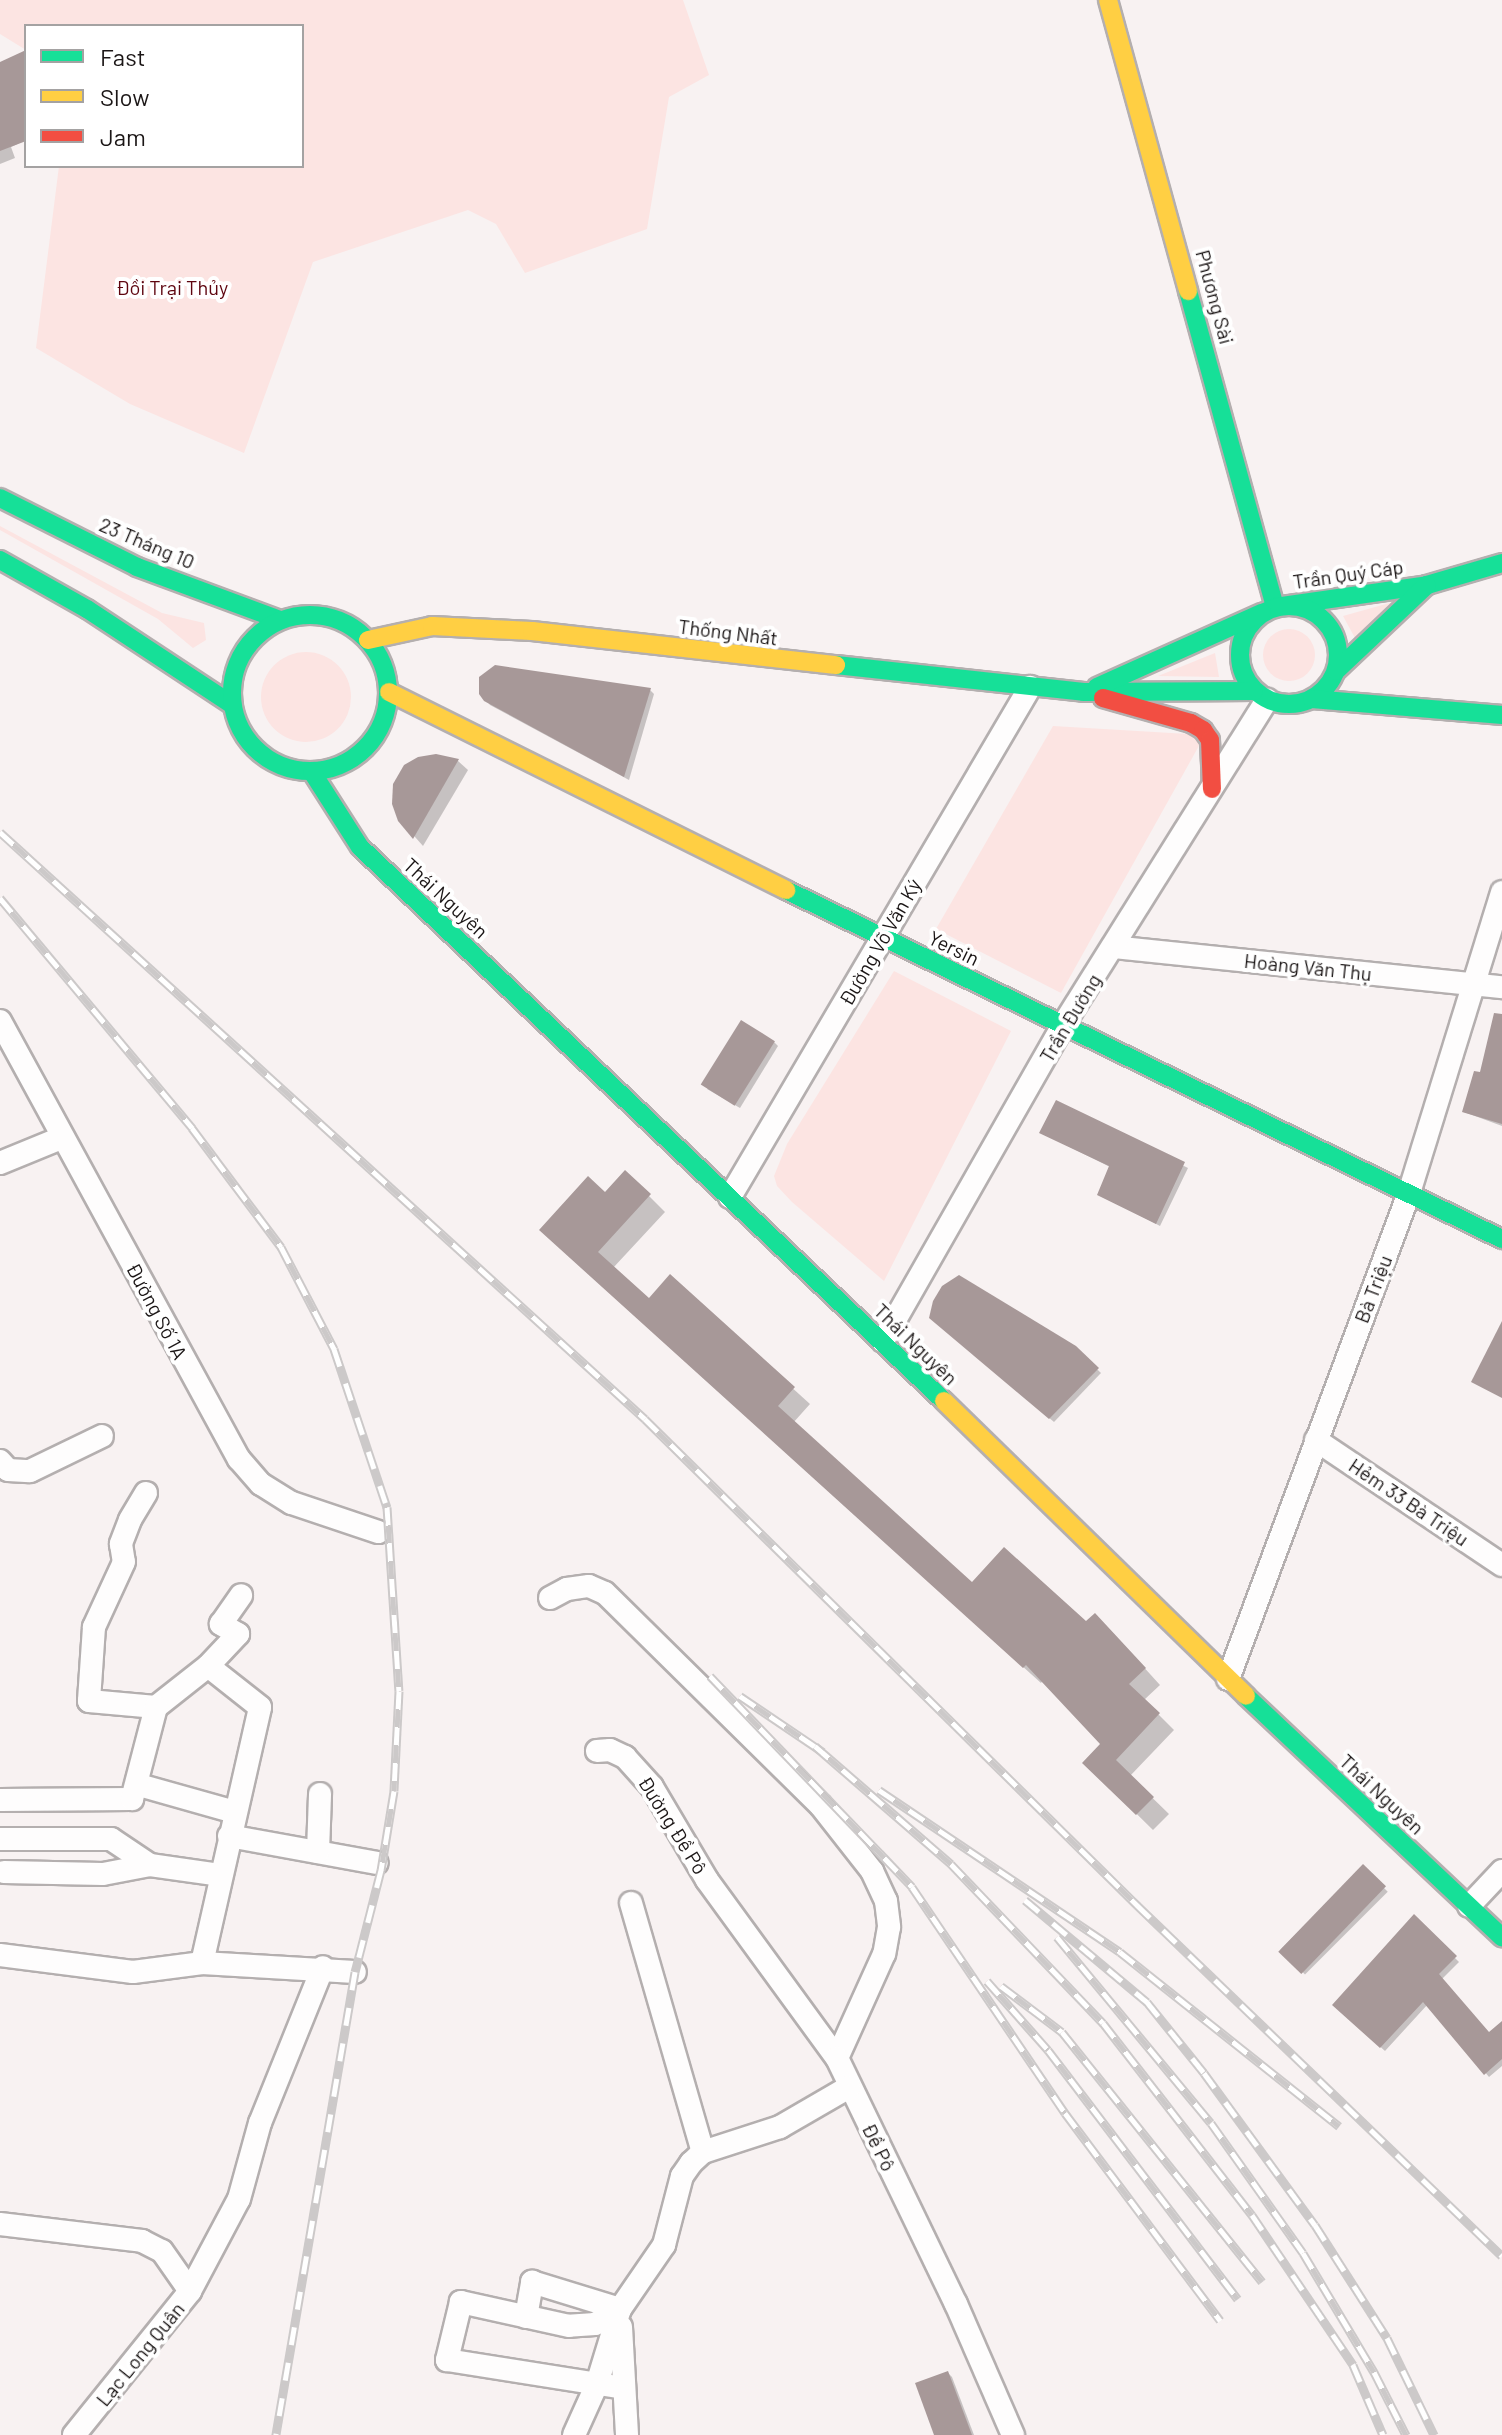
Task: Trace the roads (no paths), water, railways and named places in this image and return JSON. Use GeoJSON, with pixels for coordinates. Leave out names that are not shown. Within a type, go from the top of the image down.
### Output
{"type":"FeatureCollection","features":[{"type":"Feature","properties":{"kind":"main road","name":"Phương Sài"},"geometry":{"type":"LineString","coordinates":[[1108,0],[1269,610]]}},
{"type":"Feature","properties":{"kind":"main road","name":"23 Tháng 10"},"geometry":{"type":"LineString","coordinates":[[0,498],[137,567],[280,620]]}},
{"type":"Feature","properties":{"kind":"main road"},"geometry":{"type":"LineString","coordinates":[[0,560],[87,609],[231,704]]}},
{"type":"Feature","properties":{"kind":"main road","name":"Trần Quý Cáp"},"geometry":{"type":"LineString","coordinates":[[1269,610],[1427,585],[1502,563]]}},
{"type":"Feature","properties":{"kind":"main road","name":"Trần Quý Cáp"},"geometry":{"type":"LineString","coordinates":[[1350,679],[1427,585]]}},
{"type":"Feature","properties":{"kind":"main road"},"geometry":{"type":"LineString","coordinates":[[1261,696],[1240,664],[1239,649],[1243,634],[1269,610],[1300,607],[1322,619],[1337,643],[1350,679],[1312,699]]}},
{"type":"Feature","properties":{"kind":"main road","name":"Thống Nhất"},"geometry":{"type":"LineString","coordinates":[[1084,692],[1269,610]]}},
{"type":"Feature","properties":{"kind":"main road"},"geometry":{"type":"LineString","coordinates":[[299,615],[327,617],[353,628],[368,640],[379,656],[389,692],[386,711],[372,742],[345,763],[312,772],[295,770],[264,757],[242,734],[231,704],[233,673],[239,658],[263,629],[299,615]]}},
{"type":"Feature","properties":{"kind":"main road","name":"Thống Nhất"},"geometry":{"type":"LineString","coordinates":[[368,640],[432,626],[532,631],[1084,692],[1261,696],[1298,704],[1312,699],[1502,715]]}},
{"type":"Feature","properties":{"kind":"main road","name":"Thống Nhất"},"geometry":{"type":"LineString","coordinates":[[1350,679],[1405,709]]}},
{"type":"Feature","properties":{"kind":"main road","name":"Yersin"},"geometry":{"type":"LineString","coordinates":[[389,692],[882,938],[1502,1239]]}},
{"type":"Feature","properties":{"kind":"main road"},"geometry":{"type":"LineString","coordinates":[[1084,692],[1191,723],[1203,730],[1210,740],[1212,789]]}},
{"type":"Feature","properties":{"kind":"main road","name":"Thái Nguyên"},"geometry":{"type":"LineString","coordinates":[[312,772],[360,847],[883,1341],[1228,1679],[1502,1937]]}},
{"type":"Feature","properties":{"kind":"street","name":"Đường Võ Văn Ký"},"geometry":{"type":"LineString","coordinates":[[730,1197],[1030,687]]}},
{"type":"Feature","properties":{"kind":"street","name":"Trần Đường"},"geometry":{"type":"LineString","coordinates":[[883,1341],[1063,1025],[1212,789],[1261,696]]}},
{"type":"Feature","properties":{"kind":"street","name":"Bà Triệu"},"geometry":{"type":"LineString","coordinates":[[1228,1679],[1409,1193],[1502,892]]}},
{"type":"Feature","properties":{"kind":"street","name":"Hoàng Văn Thụ"},"geometry":{"type":"LineString","coordinates":[[1113,947],[1502,987]]}},
{"type":"Feature","properties":{"kind":"street","name":"Đường Số 1A"},"geometry":{"type":"LineString","coordinates":[[0,1021],[61,1138],[239,1459],[261,1484],[292,1503],[378,1532]]}},
{"type":"Feature","properties":{"kind":"street"},"geometry":{"type":"LineString","coordinates":[[0,1163],[61,1138]]}},
{"type":"Feature","properties":{"kind":"street"},"geometry":{"type":"LineString","coordinates":[[0,1461],[8,1470],[30,1471],[102,1436]]}},
{"type":"Feature","properties":{"kind":"street","name":"Hẻm 33 Bà Triệu"},"geometry":{"type":"LineString","coordinates":[[1316,1440],[1502,1565]]}},
{"type":"Feature","properties":{"kind":"street"},"geometry":{"type":"LineString","coordinates":[[146,1493],[130,1520],[121,1544],[124,1562],[94,1627],[89,1701],[156,1707]]}},
{"type":"Feature","properties":{"kind":"street"},"geometry":{"type":"LineString","coordinates":[[550,1598],[567,1589],[589,1586],[605,1593],[821,1806],[872,1871],[886,1901],[889,1927],[884,1954],[837,2058]]}},
{"type":"Feature","properties":{"kind":"street"},"geometry":{"type":"LineString","coordinates":[[0,1800],[132,1799],[139,1785],[156,1707],[208,1666],[238,1634],[221,1624],[241,1595]]}},
{"type":"Feature","properties":{"kind":"street"},"geometry":{"type":"LineString","coordinates":[[202,1963],[260,1707],[208,1666]]}},
{"type":"Feature","properties":{"kind":"street","name":"Đường Đề Pô"},"geometry":{"type":"LineString","coordinates":[[597,1751],[610,1750],[625,1757],[641,1773],[707,1880]]}},
{"type":"Feature","properties":{"kind":"street"},"geometry":{"type":"LineString","coordinates":[[139,1785],[235,1812]]}},
{"type":"Feature","properties":{"kind":"street"},"geometry":{"type":"LineString","coordinates":[[318,1852],[320,1794]]}},
{"type":"Feature","properties":{"kind":"street"},"geometry":{"type":"LineString","coordinates":[[229,1836],[377,1863]]}},
{"type":"Feature","properties":{"kind":"street"},"geometry":{"type":"LineString","coordinates":[[0,1839],[111,1839],[150,1865]]}},
{"type":"Feature","properties":{"kind":"street"},"geometry":{"type":"LineString","coordinates":[[4,1872],[103,1874],[150,1865],[221,1875]]}},
{"type":"Feature","properties":{"kind":"street"},"geometry":{"type":"LineString","coordinates":[[1469,1906],[1502,1871]]}},
{"type":"Feature","properties":{"kind":"street","name":"Đề Pô"},"geometry":{"type":"LineString","coordinates":[[707,1880],[837,2058],[956,2304],[1013,2435]]}},
{"type":"Feature","properties":{"kind":"street"},"geometry":{"type":"LineString","coordinates":[[631,1903],[703,2152]]}},
{"type":"Feature","properties":{"kind":"street"},"geometry":{"type":"LineString","coordinates":[[0,1955],[133,1972],[202,1963],[323,1967],[355,1972]]}},
{"type":"Feature","properties":{"kind":"street"},"geometry":{"type":"LineString","coordinates":[[190,2291],[239,2199],[260,2123],[323,1967]]}},
{"type":"Feature","properties":{"kind":"street"},"geometry":{"type":"LineString","coordinates":[[574,2435],[597,2384],[620,2309],[664,2245],[682,2176],[703,2152],[780,2127],[849,2087]]}},
{"type":"Feature","properties":{"kind":"street","name":"Lạc Long Quân"},"geometry":{"type":"LineString","coordinates":[[0,2224],[142,2241],[162,2251],[190,2291],[74,2435]]}},
{"type":"Feature","properties":{"kind":"street"},"geometry":{"type":"LineString","coordinates":[[526,2317],[532,2282],[620,2309]]}},
{"type":"Feature","properties":{"kind":"street"},"geometry":{"type":"LineString","coordinates":[[620,2309],[595,2324],[569,2326],[461,2302],[447,2360],[624,2388]]}},
{"type":"Feature","properties":{"kind":"street"},"geometry":{"type":"LineString","coordinates":[[620,2309],[627,2435]]}},
{"type":"Feature","properties":{"kind":"railway"},"geometry":{"type":"LineString","coordinates":[[0,832],[645,1419],[1137,1905],[1502,2256]]}},
{"type":"Feature","properties":{"kind":"railway"},"geometry":{"type":"LineString","coordinates":[[0,898],[192,1128],[281,1247],[334,1349],[387,1507],[399,1691],[394,1791],[381,1870],[355,1972],[276,2435]]}},
{"type":"Feature","properties":{"kind":"railway"},"geometry":{"type":"LineString","coordinates":[[710,1676],[912,1887],[1065,2113],[1220,2320]]}},
{"type":"Feature","properties":{"kind":"railway"},"geometry":{"type":"LineString","coordinates":[[740,1696],[823,1752]]}},
{"type":"Feature","properties":{"kind":"railway"},"geometry":{"type":"LineString","coordinates":[[815,1746],[951,1864],[1103,2023],[1252,2215],[1353,2365],[1383,2435]]}},
{"type":"Feature","properties":{"kind":"railway"},"geometry":{"type":"LineString","coordinates":[[879,1790],[1120,1952],[1339,2126]]}},
{"type":"Feature","properties":{"kind":"railway"},"geometry":{"type":"LineString","coordinates":[[1025,1900],[1147,2002],[1204,2073],[1315,2225],[1387,2338],[1434,2435]]}},
{"type":"Feature","properties":{"kind":"railway"},"geometry":{"type":"LineString","coordinates":[[1057,1937],[1211,2123],[1303,2253],[1374,2372],[1406,2435]]}},
{"type":"Feature","properties":{"kind":"railway"},"geometry":{"type":"LineString","coordinates":[[987,1981],[1048,2050],[1238,2299]]}},
{"type":"Feature","properties":{"kind":"railway"},"geometry":{"type":"LineString","coordinates":[[1001,1986],[1062,2032],[1262,2282]]}},
{"type":"Feature","properties":{"kind":"park label","name":"Đồi Trại Thủy"},"geometry":{"type":"Point","coordinates":[172,287]}}]}
